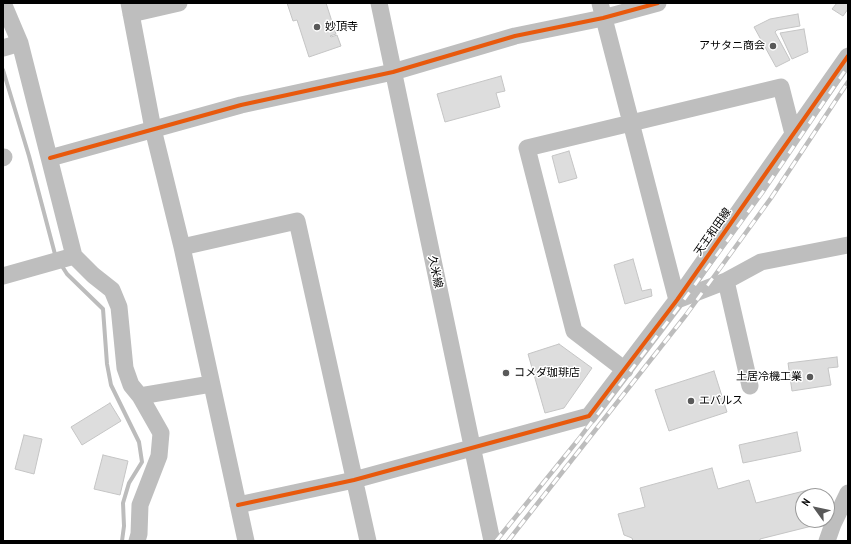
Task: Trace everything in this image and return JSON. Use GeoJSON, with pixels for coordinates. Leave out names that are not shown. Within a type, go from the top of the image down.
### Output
{"type":"FeatureCollection","features":[{"type":"Feature","properties":{"kind":"street"},"geometry":{"type":"LineString","coordinates":[[4,3],[20,43],[74,256],[93,275],[112,290],[119,307],[125,368],[131,385],[140,396],[160,434],[159,456],[140,505],[139,534],[137,541]]}},
{"type":"Feature","properties":{"kind":"street"},"geometry":{"type":"LineString","coordinates":[[179,3],[130,8],[153,129],[182,247],[246,541]]}},
{"type":"Feature","properties":{"kind":"street","name":"久米線"},"geometry":{"type":"LineString","coordinates":[[379,3],[471,448],[492,541]]}},
{"type":"Feature","properties":{"kind":"street"},"geometry":{"type":"LineString","coordinates":[[50,158],[241,105],[393,72],[601,11],[658,3]]}},
{"type":"Feature","properties":{"kind":"street"},"geometry":{"type":"LineString","coordinates":[[601,11],[677,300],[726,281],[761,262],[848,245]]}},
{"type":"Feature","properties":{"kind":"street"},"geometry":{"type":"LineString","coordinates":[[3,48],[20,43]]}},
{"type":"Feature","properties":{"kind":"street","name":"天王和田線"},"geometry":{"type":"LineString","coordinates":[[471,448],[589,416],[677,300],[848,56]]}},
{"type":"Feature","properties":{"kind":"street"},"geometry":{"type":"LineString","coordinates":[[625,370],[574,331],[527,148],[781,87],[793,134]]}},
{"type":"Feature","properties":{"kind":"street"},"geometry":{"type":"LineString","coordinates":[[182,247],[297,222],[368,541]]}},
{"type":"Feature","properties":{"kind":"street"},"geometry":{"type":"LineString","coordinates":[[3,276],[74,256]]}},
{"type":"Feature","properties":{"kind":"street"},"geometry":{"type":"LineString","coordinates":[[726,281],[750,386]]}},
{"type":"Feature","properties":{"kind":"street"},"geometry":{"type":"LineString","coordinates":[[140,396],[211,384]]}},
{"type":"Feature","properties":{"kind":"street"},"geometry":{"type":"LineString","coordinates":[[238,505],[354,480],[471,448]]}},
{"type":"Feature","properties":{"kind":"street"},"geometry":{"type":"LineString","coordinates":[[827,541],[833,524],[848,493]]}},
{"type":"Feature","properties":{"kind":"building","name":"妙頂寺"},"geometry":{"type":"Polygon","coordinates":[[[287,3],[326,3],[336,34],[330,36],[337,35],[341,46],[309,57],[297,20],[293,21],[287,3]]]}},
{"type":"Feature","properties":{"kind":"building"},"geometry":{"type":"Polygon","coordinates":[[[837,3],[848,3],[848,9],[843,16],[832,9],[837,3]]]}},
{"type":"Feature","properties":{"kind":"building","name":"アサタニ商会"},"geometry":{"type":"Polygon","coordinates":[[[798,14],[800,26],[777,30],[775,32],[790,60],[776,67],[754,27],[770,19],[798,14]]]}},
{"type":"Feature","properties":{"kind":"building"},"geometry":{"type":"Polygon","coordinates":[[[804,29],[808,52],[792,59],[780,33],[804,29]]]}},
{"type":"Feature","properties":{"kind":"building"},"geometry":{"type":"Polygon","coordinates":[[[501,76],[505,91],[496,93],[500,107],[445,122],[437,94],[501,76]]]}},
{"type":"Feature","properties":{"kind":"building"},"geometry":{"type":"Polygon","coordinates":[[[569,151],[577,178],[559,183],[552,156],[569,151]]]}},
{"type":"Feature","properties":{"kind":"building"},"geometry":{"type":"Polygon","coordinates":[[[633,259],[642,291],[651,289],[652,296],[625,304],[614,265],[633,259]]]}},
{"type":"Feature","properties":{"kind":"building"},"geometry":{"type":"Polygon","coordinates":[[[559,344],[592,368],[564,408],[545,413],[528,354],[559,344]]]}},
{"type":"Feature","properties":{"kind":"building","name":"土居冷機工業"},"geometry":{"type":"Polygon","coordinates":[[[837,357],[838,367],[828,368],[831,385],[792,391],[788,363],[837,357]]]}},
{"type":"Feature","properties":{"kind":"building","name":"エバルス"},"geometry":{"type":"Polygon","coordinates":[[[714,371],[727,412],[669,431],[655,390],[714,371]]]}},
{"type":"Feature","properties":{"kind":"building"},"geometry":{"type":"Polygon","coordinates":[[[110,403],[121,421],[82,445],[71,427],[110,403]]]}},
{"type":"Feature","properties":{"kind":"building"},"geometry":{"type":"Polygon","coordinates":[[[797,432],[801,451],[743,463],[739,445],[797,432]]]}},
{"type":"Feature","properties":{"kind":"building"},"geometry":{"type":"Polygon","coordinates":[[[24,435],[42,439],[34,474],[15,469],[24,435]]]}},
{"type":"Feature","properties":{"kind":"building"},"geometry":{"type":"Polygon","coordinates":[[[103,455],[128,461],[120,495],[94,489],[103,455]]]}},
{"type":"Feature","properties":{"kind":"building"},"geometry":{"type":"Polygon","coordinates":[[[712,468],[718,489],[749,480],[756,503],[795,493],[795,528],[804,528],[760,539],[760,541],[633,541],[632,538],[624,535],[618,514],[645,507],[640,488],[712,468]]]}},
{"type":"Feature","properties":{"kind":"waterway"},"geometry":{"type":"LineString","coordinates":[[3,70],[29,156],[56,258]]}},
{"type":"Feature","properties":{"kind":"waterway"},"geometry":{"type":"LineString","coordinates":[[60,263],[67,274],[103,309],[107,364],[111,385],[139,442],[142,462],[129,483],[123,503],[124,526],[122,541]]}},
{"type":"Feature","properties":{"kind":"railway"},"geometry":{"type":"LineString","coordinates":[[496,541],[578,440],[678,308],[762,193],[848,66]]}},
{"type":"Feature","properties":{"kind":"railway"},"geometry":{"type":"LineString","coordinates":[[508,541],[686,315],[771,198],[848,82]]}},
{"type":"Feature","properties":{"kind":"cycle path"},"geometry":{"type":"LineString","coordinates":[[50,158],[241,105],[393,72],[515,36],[603,18],[658,3]]}},
{"type":"Feature","properties":{"kind":"cycle path"},"geometry":{"type":"LineString","coordinates":[[238,505],[354,480],[589,416],[677,300],[848,56]]}},
{"type":"Feature","properties":{"kind":"place","name":"妙頂寺"},"geometry":{"type":"Point","coordinates":[317,27]}},
{"type":"Feature","properties":{"kind":"place","name":"アサタニ商会"},"geometry":{"type":"Point","coordinates":[773,46]}},
{"type":"Feature","properties":{"kind":"place","name":"コメダ珈琲店"},"geometry":{"type":"Point","coordinates":[506,373]}},
{"type":"Feature","properties":{"kind":"place","name":"土居冷機工業"},"geometry":{"type":"Point","coordinates":[810,377]}},
{"type":"Feature","properties":{"kind":"place","name":"エバルス"},"geometry":{"type":"Point","coordinates":[691,401]}}]}
